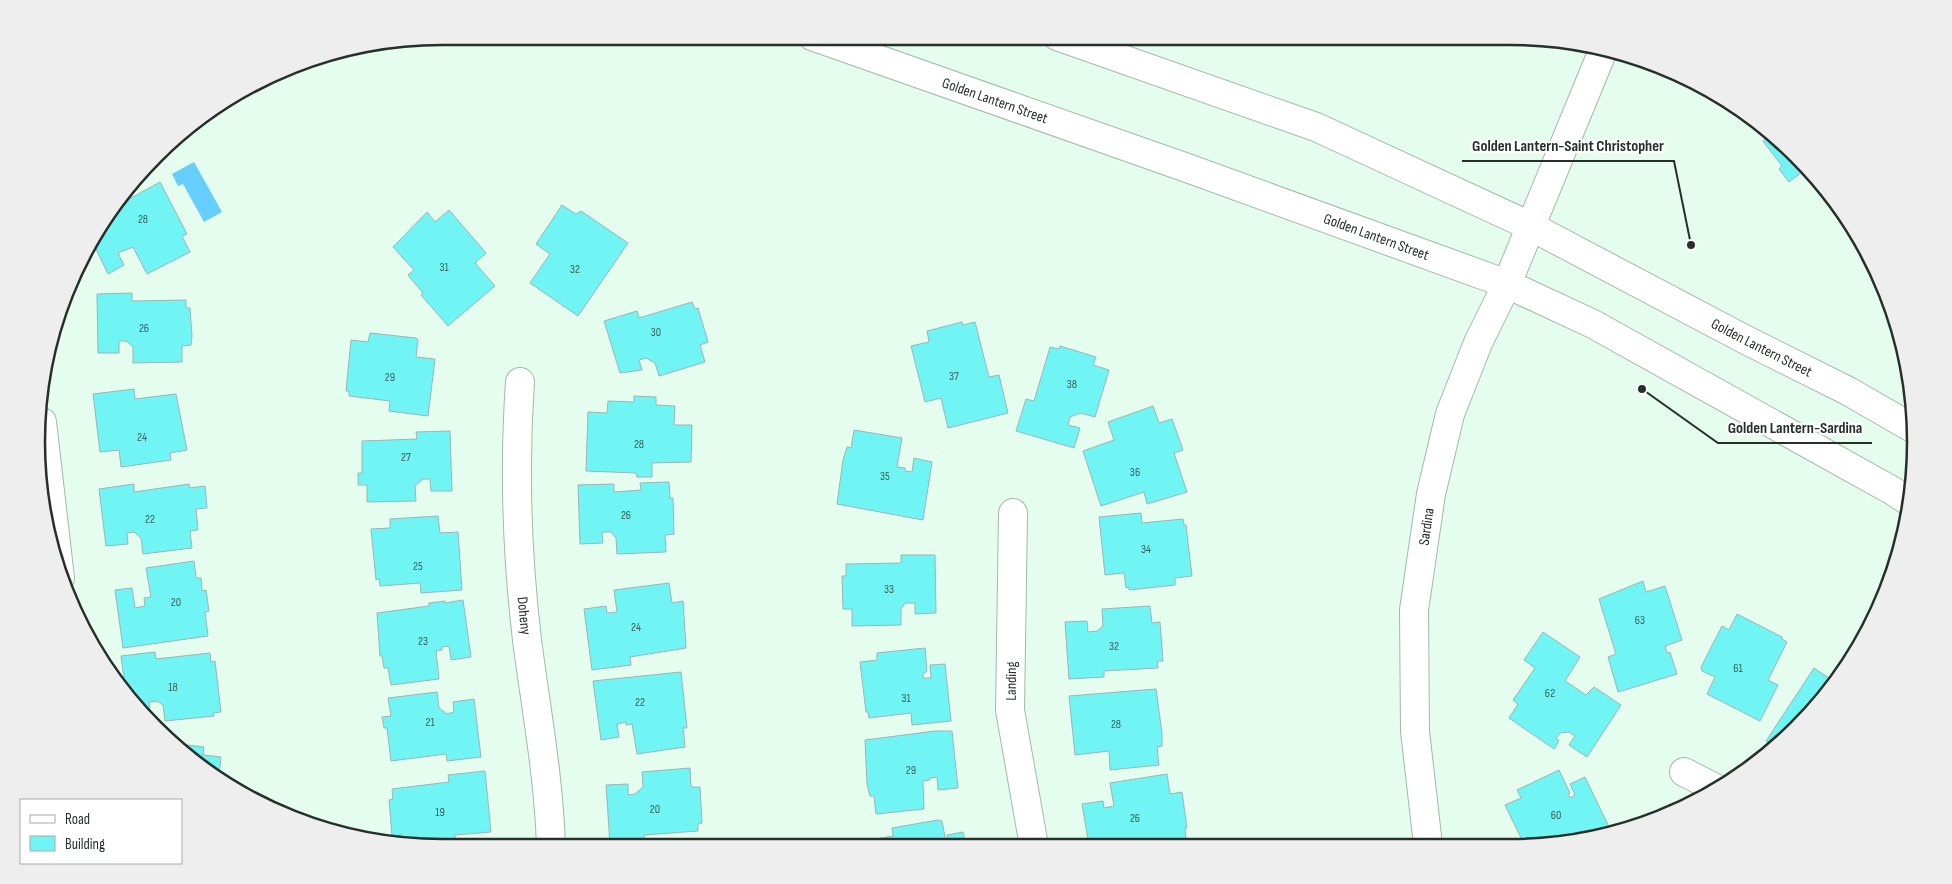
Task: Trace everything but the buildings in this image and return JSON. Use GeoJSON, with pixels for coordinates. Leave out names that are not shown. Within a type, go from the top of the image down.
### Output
{"type":"FeatureCollection","features":[{"type":"Feature","properties":{"kind":"main road","name":"Golden Lantern Street"},"geometry":{"type":"LineString","coordinates":[[838,45],[1199,172],[1507,284],[1593,324],[1679,370],[1903,498]]}},
{"type":"Feature","properties":{"kind":"main road","name":"Golden Lantern Street"},"geometry":{"type":"LineString","coordinates":[[1082,45],[1316,127],[1530,226],[1746,340],[1848,390],[1906,424]]}},
{"type":"Feature","properties":{"kind":"main road","name":"Sardina"},"geometry":{"type":"LineString","coordinates":[[1427,839],[1415,731],[1414,610],[1431,494],[1450,414],[1478,344],[1507,284],[1601,56]]}},
{"type":"Feature","properties":{"kind":"main road","name":"Doheny"},"geometry":{"type":"LineString","coordinates":[[520,382],[517,426],[519,549],[527,638],[550,797],[551,839]]}},
{"type":"Feature","properties":{"kind":"main road"},"geometry":{"type":"LineString","coordinates":[[45,451],[53,521]]}},
{"type":"Feature","properties":{"kind":"main road","name":"Landing"},"geometry":{"type":"LineString","coordinates":[[1013,513],[1010,710],[1033,839]]}},
{"type":"Feature","properties":{"kind":"main road"},"geometry":{"type":"LineString","coordinates":[[1684,772],[1709,785]]}},
{"type":"Feature","properties":{"kind":"water"},"geometry":{"type":"Polygon","coordinates":[[[194,162],[222,212],[204,222],[183,184],[178,186],[172,174],[194,162]]]}},
{"type":"Feature","properties":{"kind":"place","name":"Golden Lantern-Saint Christopher"},"geometry":{"type":"Point","coordinates":[1691,245]}},
{"type":"Feature","properties":{"kind":"place","name":"Golden Lantern-Sardina"},"geometry":{"type":"Point","coordinates":[1642,389]}}]}
